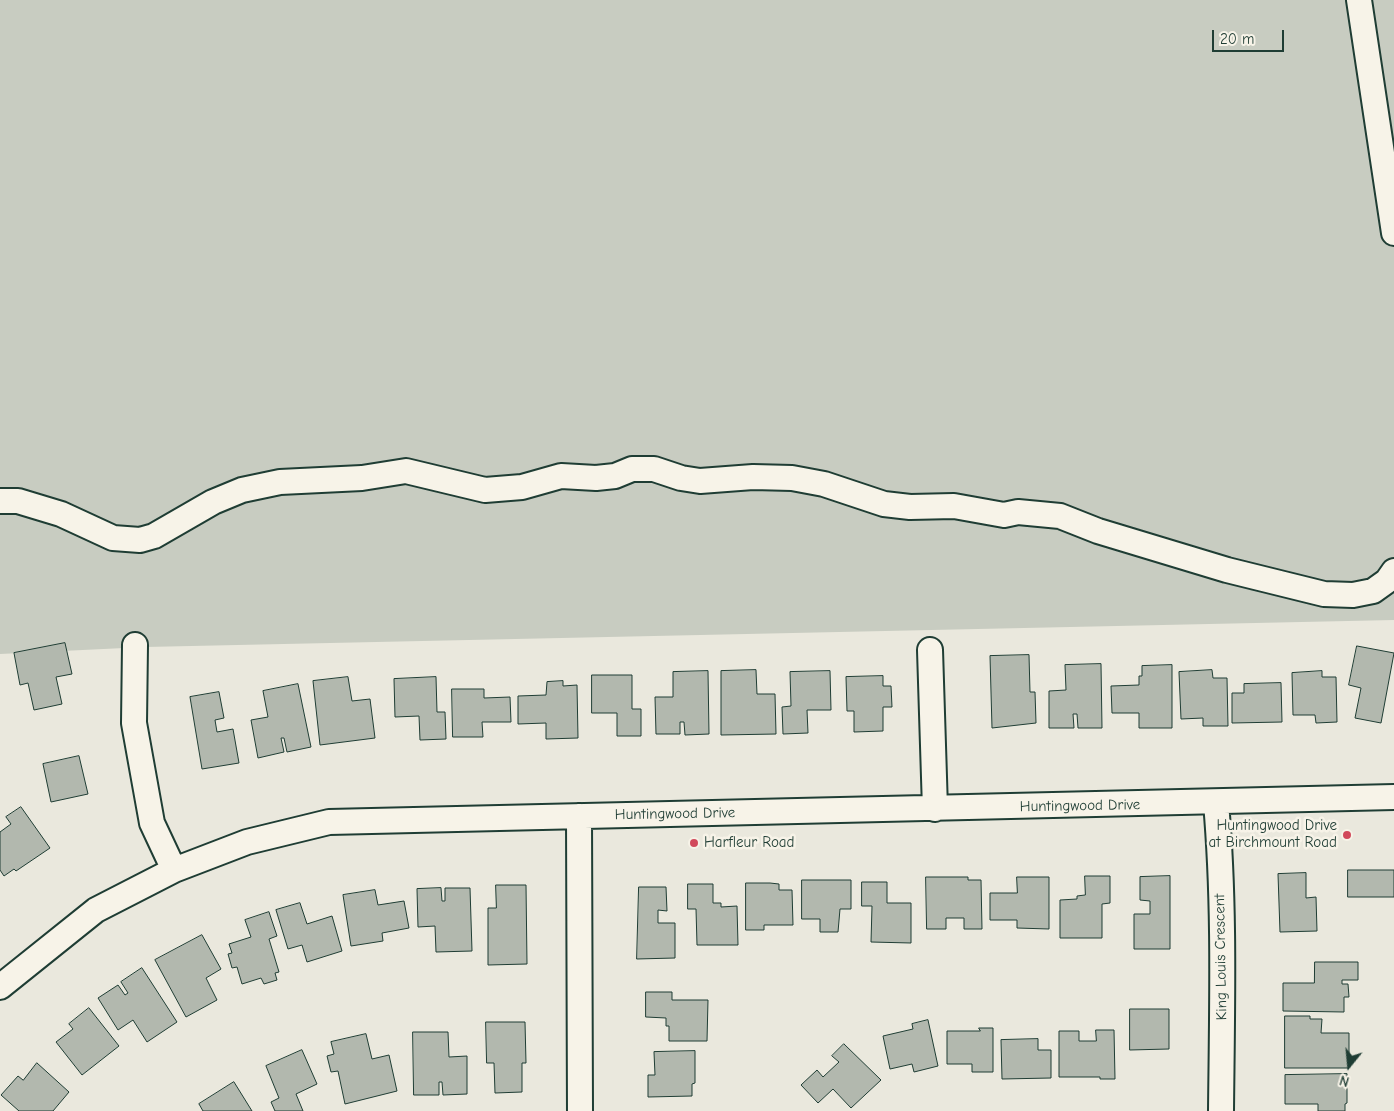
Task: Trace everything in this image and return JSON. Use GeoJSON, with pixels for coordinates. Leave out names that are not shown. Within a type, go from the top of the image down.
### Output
{"type":"FeatureCollection","features":[{"type":"Feature","properties":{"kind":"street"},"geometry":{"type":"LineString","coordinates":[[1359,0],[1394,233]]}},
{"type":"Feature","properties":{"kind":"street"},"geometry":{"type":"LineString","coordinates":[[0,501],[18,500],[61,514],[113,538],[140,540],[154,536],[213,502],[242,490],[280,482],[362,478],[406,471],[463,486],[485,490],[504,490],[561,476],[596,478],[615,476],[632,469],[654,469],[681,478],[700,481],[753,477],[792,478],[824,484],[884,504],[910,507],[954,506],[1004,515],[1028,512],[1060,516],[1098,531],[1227,570],[1324,594],[1353,595],[1373,591],[1387,581],[1394,571]]}},
{"type":"Feature","properties":{"kind":"street"},"geometry":{"type":"LineString","coordinates":[[135,645],[134,723],[152,823],[174,870]]}},
{"type":"Feature","properties":{"kind":"street"},"geometry":{"type":"LineString","coordinates":[[930,650],[935,809]]}},
{"type":"Feature","properties":{"kind":"street","name":"Huntingwood Drive"},"geometry":{"type":"LineString","coordinates":[[0,987],[96,910],[174,870],[247,842],[329,822],[1216,803],[1394,797]]}},
{"type":"Feature","properties":{"kind":"street","name":"King Louis Crescent"},"geometry":{"type":"LineString","coordinates":[[1216,803],[1220,854],[1222,962],[1221,1111]]}},
{"type":"Feature","properties":{"kind":"street"},"geometry":{"type":"LineString","coordinates":[[578,816],[580,1111]]}},
{"type":"Feature","properties":{"kind":"shaded area"},"geometry":{"type":"Polygon","coordinates":[[[0,0],[1394,0],[1394,620],[145,647],[0,654],[0,0]]]}},
{"type":"Feature","properties":{"kind":"building"},"geometry":{"type":"Polygon","coordinates":[[[65,643],[72,674],[56,677],[62,704],[34,710],[28,683],[20,685],[14,653],[65,643]]]}},
{"type":"Feature","properties":{"kind":"building"},"geometry":{"type":"Polygon","coordinates":[[[1357,646],[1394,653],[1381,723],[1355,718],[1361,688],[1349,685],[1357,646]]]}},
{"type":"Feature","properties":{"kind":"building"},"geometry":{"type":"Polygon","coordinates":[[[1029,655],[1030,692],[1035,692],[1036,723],[992,728],[990,656],[1029,655]]]}},
{"type":"Feature","properties":{"kind":"building"},"geometry":{"type":"Polygon","coordinates":[[[1101,664],[1102,728],[1078,728],[1077,714],[1073,714],[1074,728],[1049,728],[1049,691],[1066,690],[1065,665],[1101,664]]]}},
{"type":"Feature","properties":{"kind":"building"},"geometry":{"type":"Polygon","coordinates":[[[1172,665],[1172,728],[1139,728],[1139,713],[1112,713],[1111,686],[1139,685],[1139,676],[1142,676],[1142,666],[1172,665]]]}},
{"type":"Feature","properties":{"kind":"building"},"geometry":{"type":"Polygon","coordinates":[[[756,670],[757,694],[775,694],[776,734],[721,735],[721,671],[756,670]]]}},
{"type":"Feature","properties":{"kind":"building"},"geometry":{"type":"Polygon","coordinates":[[[1212,670],[1213,678],[1227,678],[1228,726],[1203,726],[1203,718],[1181,719],[1179,672],[1212,670]]]}},
{"type":"Feature","properties":{"kind":"building"},"geometry":{"type":"Polygon","coordinates":[[[708,671],[709,734],[685,735],[684,722],[680,722],[680,734],[656,734],[655,697],[673,697],[673,672],[708,671]]]}},
{"type":"Feature","properties":{"kind":"building"},"geometry":{"type":"Polygon","coordinates":[[[830,671],[831,710],[807,710],[808,733],[783,734],[782,707],[791,706],[790,672],[830,671]]]}},
{"type":"Feature","properties":{"kind":"building"},"geometry":{"type":"Polygon","coordinates":[[[1322,671],[1322,677],[1336,677],[1337,722],[1316,723],[1315,715],[1293,715],[1292,673],[1322,671]]]}},
{"type":"Feature","properties":{"kind":"building"},"geometry":{"type":"Polygon","coordinates":[[[592,675],[632,675],[632,709],[641,709],[641,736],[617,736],[617,713],[592,713],[592,675]]]}},
{"type":"Feature","properties":{"kind":"building"},"geometry":{"type":"Polygon","coordinates":[[[883,676],[883,686],[891,686],[892,707],[883,707],[883,731],[854,732],[854,711],[847,711],[846,677],[883,676]]]}},
{"type":"Feature","properties":{"kind":"building"},"geometry":{"type":"Polygon","coordinates":[[[348,677],[352,701],[370,699],[375,738],[320,745],[313,681],[348,677]]]}},
{"type":"Feature","properties":{"kind":"building"},"geometry":{"type":"Polygon","coordinates":[[[436,677],[437,712],[445,712],[446,739],[420,740],[419,716],[395,717],[394,679],[436,677]]]}},
{"type":"Feature","properties":{"kind":"building"},"geometry":{"type":"Polygon","coordinates":[[[563,681],[563,686],[577,685],[578,738],[546,739],[546,723],[518,724],[518,696],[546,695],[547,682],[563,681]]]}},
{"type":"Feature","properties":{"kind":"building"},"geometry":{"type":"Polygon","coordinates":[[[1281,683],[1282,722],[1232,723],[1232,693],[1244,693],[1244,684],[1281,683]]]}},
{"type":"Feature","properties":{"kind":"building"},"geometry":{"type":"Polygon","coordinates":[[[298,684],[311,747],[287,752],[284,738],[281,738],[284,752],[258,758],[251,720],[268,717],[263,691],[298,684]]]}},
{"type":"Feature","properties":{"kind":"building"},"geometry":{"type":"Polygon","coordinates":[[[452,689],[484,689],[484,698],[510,697],[511,722],[482,722],[483,737],[453,737],[452,689]]]}},
{"type":"Feature","properties":{"kind":"building"},"geometry":{"type":"Polygon","coordinates":[[[219,692],[224,718],[215,720],[217,732],[233,729],[239,763],[202,769],[190,697],[219,692]]]}},
{"type":"Feature","properties":{"kind":"building"},"geometry":{"type":"Polygon","coordinates":[[[79,756],[88,794],[51,802],[43,764],[79,756]]]}},
{"type":"Feature","properties":{"kind":"building"},"geometry":{"type":"Polygon","coordinates":[[[21,807],[50,848],[16,871],[14,869],[4,876],[0,870],[0,832],[11,824],[6,817],[21,807]]]}},
{"type":"Feature","properties":{"kind":"building"},"geometry":{"type":"Polygon","coordinates":[[[1348,870],[1394,870],[1394,897],[1348,897],[1348,870]]]}},
{"type":"Feature","properties":{"kind":"building"},"geometry":{"type":"Polygon","coordinates":[[[1306,873],[1306,898],[1316,897],[1317,931],[1280,932],[1278,874],[1306,873]]]}},
{"type":"Feature","properties":{"kind":"building"},"geometry":{"type":"Polygon","coordinates":[[[1085,876],[1110,876],[1110,903],[1102,904],[1102,938],[1060,938],[1060,900],[1077,899],[1077,896],[1085,895],[1085,876]]]}},
{"type":"Feature","properties":{"kind":"building"},"geometry":{"type":"Polygon","coordinates":[[[1170,876],[1170,949],[1134,949],[1134,914],[1150,914],[1150,901],[1140,900],[1140,877],[1170,876]]]}},
{"type":"Feature","properties":{"kind":"building"},"geometry":{"type":"Polygon","coordinates":[[[926,877],[968,877],[968,880],[981,880],[982,929],[964,929],[964,918],[946,918],[946,929],[927,929],[926,877]]]}},
{"type":"Feature","properties":{"kind":"building"},"geometry":{"type":"Polygon","coordinates":[[[1017,877],[1049,877],[1049,929],[1017,928],[1017,920],[990,920],[990,893],[1017,893],[1017,877]]]}},
{"type":"Feature","properties":{"kind":"building"},"geometry":{"type":"Polygon","coordinates":[[[802,880],[851,880],[851,909],[840,909],[838,932],[820,932],[820,919],[802,919],[802,880]]]}},
{"type":"Feature","properties":{"kind":"building"},"geometry":{"type":"Polygon","coordinates":[[[862,882],[887,882],[887,903],[911,903],[911,943],[871,942],[872,906],[862,906],[862,882]]]}},
{"type":"Feature","properties":{"kind":"building"},"geometry":{"type":"Polygon","coordinates":[[[746,883],[779,884],[779,890],[792,890],[793,925],[764,925],[764,930],[746,930],[746,883]]]}},
{"type":"Feature","properties":{"kind":"building"},"geometry":{"type":"Polygon","coordinates":[[[688,884],[713,884],[713,903],[721,903],[721,907],[737,906],[738,945],[697,945],[696,909],[688,909],[688,884]]]}},
{"type":"Feature","properties":{"kind":"building"},"geometry":{"type":"Polygon","coordinates":[[[496,885],[526,885],[527,964],[488,965],[488,908],[496,908],[496,885]]]}},
{"type":"Feature","properties":{"kind":"building"},"geometry":{"type":"Polygon","coordinates":[[[639,887],[666,887],[667,911],[658,910],[658,923],[675,923],[675,958],[637,959],[639,887]]]}},
{"type":"Feature","properties":{"kind":"building"},"geometry":{"type":"Polygon","coordinates":[[[441,888],[442,901],[445,901],[445,888],[470,888],[472,951],[436,952],[435,926],[418,927],[417,889],[441,888]]]}},
{"type":"Feature","properties":{"kind":"building"},"geometry":{"type":"Polygon","coordinates":[[[375,890],[378,905],[404,901],[409,928],[382,933],[383,941],[351,946],[343,895],[375,890]]]}},
{"type":"Feature","properties":{"kind":"building"},"geometry":{"type":"Polygon","coordinates":[[[300,903],[307,924],[332,916],[342,951],[307,962],[302,945],[288,949],[276,910],[300,903]]]}},
{"type":"Feature","properties":{"kind":"building"},"geometry":{"type":"Polygon","coordinates":[[[269,912],[277,936],[269,939],[279,972],[275,973],[277,980],[264,984],[261,978],[242,984],[237,967],[232,968],[228,954],[232,953],[229,944],[251,937],[245,920],[269,912]]]}},
{"type":"Feature","properties":{"kind":"building"},"geometry":{"type":"Polygon","coordinates":[[[202,935],[221,969],[206,978],[217,1000],[186,1017],[155,960],[202,935]]]}},
{"type":"Feature","properties":{"kind":"building"},"geometry":{"type":"Polygon","coordinates":[[[1315,962],[1358,962],[1358,980],[1342,980],[1342,984],[1348,984],[1349,997],[1344,997],[1344,1012],[1283,1011],[1283,983],[1314,983],[1315,962]]]}},
{"type":"Feature","properties":{"kind":"building"},"geometry":{"type":"Polygon","coordinates":[[[142,968],[177,1022],[147,1042],[133,1020],[118,1030],[98,998],[118,985],[125,995],[128,993],[121,982],[142,968]]]}},
{"type":"Feature","properties":{"kind":"building"},"geometry":{"type":"Polygon","coordinates":[[[646,992],[672,992],[672,1000],[708,1000],[707,1041],[669,1041],[669,1026],[666,1026],[666,1018],[646,1017],[646,992]]]}},
{"type":"Feature","properties":{"kind":"building"},"geometry":{"type":"Polygon","coordinates":[[[89,1008],[119,1046],[82,1075],[56,1042],[73,1029],[69,1024],[89,1008]]]}},
{"type":"Feature","properties":{"kind":"building"},"geometry":{"type":"Polygon","coordinates":[[[1130,1009],[1169,1009],[1169,1049],[1130,1050],[1130,1009]]]}},
{"type":"Feature","properties":{"kind":"building"},"geometry":{"type":"Polygon","coordinates":[[[1285,1016],[1310,1016],[1310,1019],[1322,1019],[1321,1033],[1349,1033],[1349,1068],[1285,1068],[1285,1016]]]}},
{"type":"Feature","properties":{"kind":"building"},"geometry":{"type":"Polygon","coordinates":[[[928,1020],[938,1066],[914,1072],[912,1064],[890,1069],[883,1036],[913,1029],[912,1024],[928,1020]]]}},
{"type":"Feature","properties":{"kind":"building"},"geometry":{"type":"Polygon","coordinates":[[[486,1022],[525,1022],[526,1063],[522,1063],[522,1092],[495,1093],[494,1063],[487,1063],[486,1022]]]}},
{"type":"Feature","properties":{"kind":"building"},"geometry":{"type":"Polygon","coordinates":[[[979,1028],[993,1028],[993,1072],[972,1072],[972,1064],[947,1064],[947,1031],[980,1031],[979,1028]]]}},
{"type":"Feature","properties":{"kind":"building"},"geometry":{"type":"Polygon","coordinates":[[[1096,1030],[1114,1030],[1115,1079],[1059,1077],[1059,1031],[1079,1031],[1079,1041],[1096,1041],[1096,1030]]]}},
{"type":"Feature","properties":{"kind":"building"},"geometry":{"type":"Polygon","coordinates":[[[413,1032],[448,1032],[449,1057],[467,1056],[467,1094],[443,1095],[442,1082],[439,1082],[439,1095],[414,1095],[413,1032]]]}},
{"type":"Feature","properties":{"kind":"building"},"geometry":{"type":"Polygon","coordinates":[[[366,1034],[372,1059],[389,1055],[397,1091],[345,1104],[338,1071],[331,1072],[327,1056],[334,1054],[331,1042],[366,1034]]]}},
{"type":"Feature","properties":{"kind":"building"},"geometry":{"type":"Polygon","coordinates":[[[1038,1039],[1038,1050],[1051,1050],[1051,1078],[1002,1079],[1001,1040],[1038,1039]]]}},
{"type":"Feature","properties":{"kind":"building"},"geometry":{"type":"Polygon","coordinates":[[[844,1044],[881,1080],[851,1108],[833,1089],[818,1103],[801,1085],[817,1070],[823,1077],[839,1062],[832,1056],[844,1044]]]}},
{"type":"Feature","properties":{"kind":"building"},"geometry":{"type":"Polygon","coordinates":[[[302,1050],[317,1084],[296,1094],[303,1111],[275,1111],[271,1102],[279,1098],[266,1066],[302,1050]]]}},
{"type":"Feature","properties":{"kind":"building"},"geometry":{"type":"Polygon","coordinates":[[[695,1051],[695,1083],[692,1084],[692,1096],[648,1097],[648,1075],[655,1075],[654,1052],[695,1051]]]}},
{"type":"Feature","properties":{"kind":"building"},"geometry":{"type":"Polygon","coordinates":[[[37,1063],[69,1092],[53,1111],[19,1111],[1,1095],[18,1076],[23,1080],[37,1063]]]}},
{"type":"Feature","properties":{"kind":"building"},"geometry":{"type":"Polygon","coordinates":[[[1347,1074],[1347,1103],[1345,1104],[1345,1111],[1318,1111],[1318,1104],[1285,1104],[1285,1075],[1347,1074]]]}},
{"type":"Feature","properties":{"kind":"building"},"geometry":{"type":"Polygon","coordinates":[[[234,1082],[252,1111],[203,1111],[199,1104],[234,1082]]]}},
{"type":"Feature","properties":{"kind":"place","name":"Huntingwood Drive at Birchmount Road"},"geometry":{"type":"Point","coordinates":[1347,835]}},
{"type":"Feature","properties":{"kind":"place","name":"Harfleur Road"},"geometry":{"type":"Point","coordinates":[694,843]}}]}
